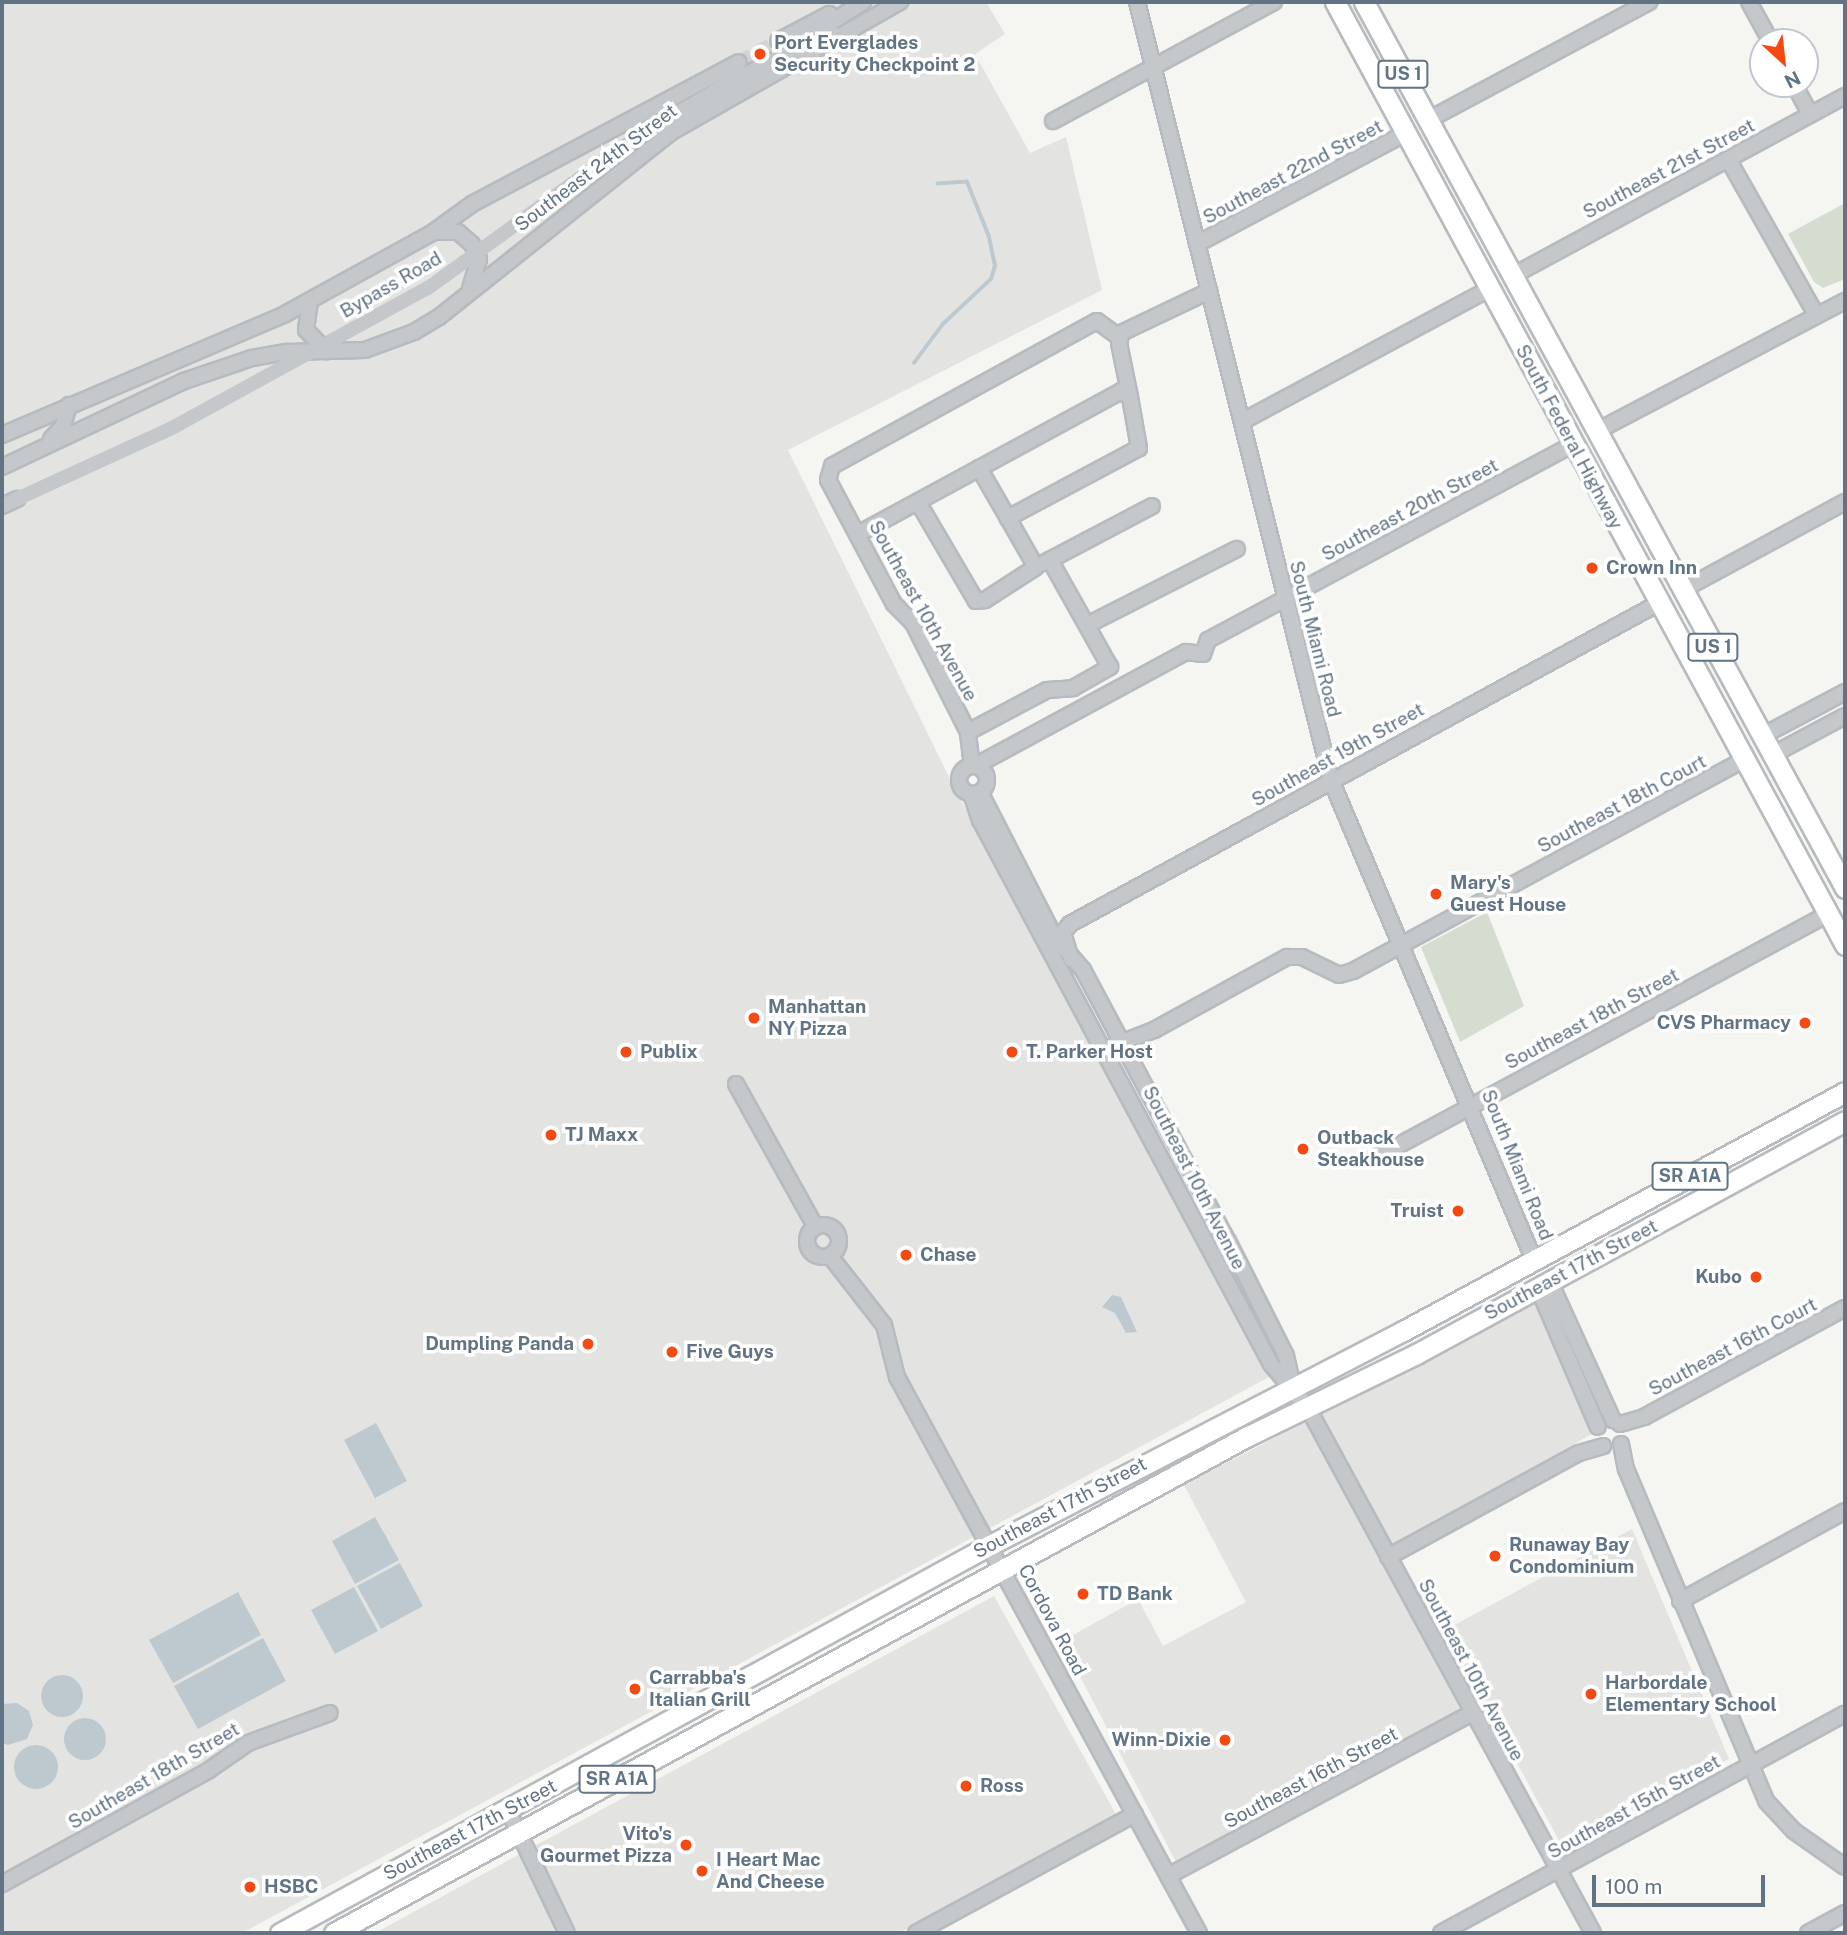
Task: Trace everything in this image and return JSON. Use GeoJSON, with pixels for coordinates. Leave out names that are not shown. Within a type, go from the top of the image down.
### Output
{"type":"FeatureCollection","features":[{"type":"Feature","properties":{"kind":"main road","name":"South Federal Highway"},"geometry":{"type":"LineString","coordinates":[[1335,2],[1845,945]]}},
{"type":"Feature","properties":{"kind":"main road","name":"South Federal Highway"},"geometry":{"type":"LineString","coordinates":[[1364,2],[1845,888]]}},
{"type":"Feature","properties":{"kind":"main road"},"geometry":{"type":"LineString","coordinates":[[1392,107],[1428,120]]}},
{"type":"Feature","properties":{"kind":"main road"},"geometry":{"type":"LineString","coordinates":[[1406,133],[1442,145]]}},
{"type":"Feature","properties":{"kind":"main road"},"geometry":{"type":"LineString","coordinates":[[1559,416],[1577,428],[1597,432]]}},
{"type":"Feature","properties":{"kind":"main road"},"geometry":{"type":"LineString","coordinates":[[1573,444],[1595,450],[1616,466]]}},
{"type":"Feature","properties":{"kind":"main road"},"geometry":{"type":"LineString","coordinates":[[1730,732],[1772,755]]}},
{"type":"Feature","properties":{"kind":"main road"},"geometry":{"type":"LineString","coordinates":[[1744,760],[1760,763],[1786,780]]}},
{"type":"Feature","properties":{"kind":"main road","name":"Southeast 17th Street"},"geometry":{"type":"LineString","coordinates":[[280,1933],[990,1545],[1294,1389],[1845,1093]]}},
{"type":"Feature","properties":{"kind":"main road","name":"Southeast 17th Street"},"geometry":{"type":"LineString","coordinates":[[334,1933],[1003,1570],[1544,1285],[1845,1121]]}},
{"type":"Feature","properties":{"kind":"main road"},"geometry":{"type":"LineString","coordinates":[[1512,1302],[1534,1260]]}},
{"type":"Feature","properties":{"kind":"main road"},"geometry":{"type":"LineString","coordinates":[[795,1683],[820,1639]]}},
{"type":"Feature","properties":{"kind":"main road"},"geometry":{"type":"LineString","coordinates":[[762,1701],[787,1675],[789,1656]]}},
{"type":"Feature","properties":{"kind":"street"},"geometry":{"type":"LineString","coordinates":[[778,41],[852,2]]}},
{"type":"Feature","properties":{"kind":"street","name":"Bypass Road"},"geometry":{"type":"LineString","coordinates":[[2,506],[170,429],[428,288],[624,146],[775,58],[863,2]]}},
{"type":"Feature","properties":{"kind":"street","name":"Southeast 24th Street"},"geometry":{"type":"LineString","coordinates":[[2,467],[111,414],[252,358],[287,352],[365,349],[414,332],[468,294],[670,133],[901,2]]}},
{"type":"Feature","properties":{"kind":"street","name":"South Miami Road"},"geometry":{"type":"LineString","coordinates":[[1137,2],[1331,780],[1472,1105],[1534,1260]]}},
{"type":"Feature","properties":{"kind":"street"},"geometry":{"type":"LineString","coordinates":[[1053,121],[1274,2]]}},
{"type":"Feature","properties":{"kind":"street"},"geometry":{"type":"LineString","coordinates":[[1428,120],[1649,2]]}},
{"type":"Feature","properties":{"kind":"street"},"geometry":{"type":"LineString","coordinates":[[1749,2],[1763,28]]}},
{"type":"Feature","properties":{"kind":"street","name":"Bypass Road"},"geometry":{"type":"LineString","coordinates":[[775,58],[878,13]]}},
{"type":"Feature","properties":{"kind":"street","name":"Southeast 24th Street"},"geometry":{"type":"LineString","coordinates":[[2,435],[129,379],[234,339],[310,301],[432,233],[472,204],[739,62]]}},
{"type":"Feature","properties":{"kind":"street","name":"Southeast 21st Street"},"geometry":{"type":"LineString","coordinates":[[1512,276],[1845,96]]}},
{"type":"Feature","properties":{"kind":"street"},"geometry":{"type":"LineString","coordinates":[[1801,98],[1810,114]]}},
{"type":"Feature","properties":{"kind":"street","name":"Southeast 22nd Street"},"geometry":{"type":"LineString","coordinates":[[1198,244],[1406,133]]}},
{"type":"Feature","properties":{"kind":"street"},"geometry":{"type":"LineString","coordinates":[[1728,159],[1817,316]]}},
{"type":"Feature","properties":{"kind":"street"},"geometry":{"type":"LineString","coordinates":[[432,233],[458,232],[472,244],[479,259],[468,294]]}},
{"type":"Feature","properties":{"kind":"street"},"geometry":{"type":"LineString","coordinates":[[1243,421],[1489,289]]}},
{"type":"Feature","properties":{"kind":"street"},"geometry":{"type":"LineString","coordinates":[[1008,518],[1139,447],[1121,333],[1209,291]]}},
{"type":"Feature","properties":{"kind":"street"},"geometry":{"type":"LineString","coordinates":[[310,301],[306,330],[327,352]]}},
{"type":"Feature","properties":{"kind":"street"},"geometry":{"type":"LineString","coordinates":[[1597,432],[1845,301]]}},
{"type":"Feature","properties":{"kind":"street","name":"Southeast 10th Avenue"},"geometry":{"type":"LineString","coordinates":[[1120,338],[1097,321],[832,466],[828,480],[894,604],[912,623],[968,732],[974,766],[987,777],[976,793],[980,820],[1146,1125],[1271,1364],[1307,1408],[1594,1933]]}},
{"type":"Feature","properties":{"kind":"street"},"geometry":{"type":"LineString","coordinates":[[111,414],[100,407],[101,401],[121,390],[129,379]]}},
{"type":"Feature","properties":{"kind":"street"},"geometry":{"type":"LineString","coordinates":[[858,534],[1121,391],[1130,397]]}},
{"type":"Feature","properties":{"kind":"street"},"geometry":{"type":"LineString","coordinates":[[48,443],[63,426],[69,405]]}},
{"type":"Feature","properties":{"kind":"street","name":"Southeast 20th Street"},"geometry":{"type":"LineString","coordinates":[[974,766],[1186,652],[1203,654],[1208,640],[1573,444]]}},
{"type":"Feature","properties":{"kind":"street"},"geometry":{"type":"LineString","coordinates":[[979,468],[1036,567]]}},
{"type":"Feature","properties":{"kind":"street"},"geometry":{"type":"LineString","coordinates":[[918,502],[976,601],[1152,506]]}},
{"type":"Feature","properties":{"kind":"street"},"geometry":{"type":"LineString","coordinates":[[1682,590],[1845,502]]}},
{"type":"Feature","properties":{"kind":"street"},"geometry":{"type":"LineString","coordinates":[[1087,625],[1237,549]]}},
{"type":"Feature","properties":{"kind":"street"},"geometry":{"type":"LineString","coordinates":[[968,732],[1046,690],[1073,688],[1110,667],[1050,560]]}},
{"type":"Feature","properties":{"kind":"street","name":"Southeast 19th Street"},"geometry":{"type":"LineString","coordinates":[[1071,959],[1063,933],[1070,924],[1660,603]]}},
{"type":"Feature","properties":{"kind":"street"},"geometry":{"type":"LineString","coordinates":[[1762,736],[1845,692]]}},
{"type":"Feature","properties":{"kind":"street"},"geometry":{"type":"LineString","coordinates":[[1772,755],[1845,716]]}},
{"type":"Feature","properties":{"kind":"street","name":"Southeast 18th Court"},"geometry":{"type":"LineString","coordinates":[[1105,1049],[1122,1043],[1287,957],[1302,957],[1339,975],[1403,944],[1744,760]]}},
{"type":"Feature","properties":{"kind":"street","name":"Southeast 10th Avenue"},"geometry":{"type":"LineString","coordinates":[[974,766],[961,772],[959,781],[976,793],[1055,936],[1071,959],[1083,970],[1286,1356],[1294,1389]]}},
{"type":"Feature","properties":{"kind":"street","name":"Southeast 18th Street"},"geometry":{"type":"LineString","coordinates":[[1375,1158],[1828,914]]}},
{"type":"Feature","properties":{"kind":"street"},"geometry":{"type":"LineString","coordinates":[[736,1084],[815,1226]]}},
{"type":"Feature","properties":{"kind":"street"},"geometry":{"type":"LineString","coordinates":[[1146,1125],[1162,1117]]}},
{"type":"Feature","properties":{"kind":"street"},"geometry":{"type":"LineString","coordinates":[[828,1225],[838,1233],[838,1246],[830,1256],[817,1256],[808,1248],[807,1236],[815,1226],[828,1225]]}},
{"type":"Feature","properties":{"kind":"street","name":"Cordova Road"},"geometry":{"type":"LineString","coordinates":[[830,1256],[884,1325],[897,1377],[1199,1933]]}},
{"type":"Feature","properties":{"kind":"street"},"geometry":{"type":"LineString","coordinates":[[1544,1285],[1626,1469],[1679,1601],[1750,1765],[1776,1815],[1845,1867]]}},
{"type":"Feature","properties":{"kind":"street","name":"Southeast 16th Court"},"geometry":{"type":"LineString","coordinates":[[1388,1557],[1845,1308]]}},
{"type":"Feature","properties":{"kind":"street"},"geometry":{"type":"LineString","coordinates":[[1679,1601],[1845,1511]]}},
{"type":"Feature","properties":{"kind":"street","name":"Southeast 18th Street"},"geometry":{"type":"LineString","coordinates":[[2,1884],[209,1770],[248,1743],[330,1713]]}},
{"type":"Feature","properties":{"kind":"street","name":"Southeast 16th Street"},"geometry":{"type":"LineString","coordinates":[[1168,1876],[1472,1713]]}},
{"type":"Feature","properties":{"kind":"street","name":"Southeast 15th Street"},"geometry":{"type":"LineString","coordinates":[[1441,1933],[1845,1714]]}},
{"type":"Feature","properties":{"kind":"street"},"geometry":{"type":"LineString","coordinates":[[508,1810],[567,1933]]}},
{"type":"Feature","properties":{"kind":"street"},"geometry":{"type":"LineString","coordinates":[[916,1933],[1135,1814]]}},
{"type":"Feature","properties":{"kind":"street"},"geometry":{"type":"LineString","coordinates":[[1808,1933],[1845,1913]]}},
{"type":"Feature","properties":{"kind":"shaded area"},"geometry":{"type":"Polygon","coordinates":[[[2,2],[986,2],[1005,34],[975,54],[1030,153],[1066,137],[1102,290],[788,450],[957,793],[1269,1377],[242,1933],[2,1933],[2,2]]]}},
{"type":"Feature","properties":{"kind":"shaded area"},"geometry":{"type":"Polygon","coordinates":[[[1845,203],[1845,279],[1823,288],[1814,282],[1788,234],[1845,203]]]}},
{"type":"Feature","properties":{"kind":"shaded area"},"geometry":{"type":"Polygon","coordinates":[[[1487,912],[1524,1006],[1460,1042],[1421,947],[1487,912]]]}},
{"type":"Feature","properties":{"kind":"shaded area"},"geometry":{"type":"Polygon","coordinates":[[[1112,1295],[1121,1297],[1137,1332],[1126,1333],[1115,1313],[1102,1307],[1112,1295]]]}},
{"type":"Feature","properties":{"kind":"shaded area"},"geometry":{"type":"Polygon","coordinates":[[[1540,1300],[1599,1430],[1381,1553],[1466,1711],[1176,1862],[1062,1641],[1138,1599],[1163,1646],[1246,1602],[1184,1485],[1540,1300]]]}},
{"type":"Feature","properties":{"kind":"shaded area"},"geometry":{"type":"Polygon","coordinates":[[[376,1423],[407,1481],[375,1498],[344,1440],[376,1423]]]}},
{"type":"Feature","properties":{"kind":"shaded area"},"geometry":{"type":"Polygon","coordinates":[[[375,1517],[399,1560],[355,1584],[332,1541],[375,1517]]]}},
{"type":"Feature","properties":{"kind":"shaded area","name":"Harbordale Elementary School"},"geometry":{"type":"Polygon","coordinates":[[[1632,1529],[1729,1759],[1563,1848],[1445,1630],[1632,1529]]]}},
{"type":"Feature","properties":{"kind":"shaded area"},"geometry":{"type":"Polygon","coordinates":[[[400,1563],[423,1606],[381,1629],[357,1586],[400,1563]]]}},
{"type":"Feature","properties":{"kind":"shaded area"},"geometry":{"type":"Polygon","coordinates":[[[354,1587],[378,1631],[335,1654],[311,1610],[354,1587]]]}},
{"type":"Feature","properties":{"kind":"shaded area"},"geometry":{"type":"Polygon","coordinates":[[[238,1592],[261,1635],[173,1683],[149,1640],[238,1592]]]}},
{"type":"Feature","properties":{"kind":"shaded area"},"geometry":{"type":"Polygon","coordinates":[[[994,1596],[1117,1816],[899,1933],[375,1933],[994,1596]]]}},
{"type":"Feature","properties":{"kind":"shaded area"},"geometry":{"type":"Polygon","coordinates":[[[263,1638],[286,1681],[198,1729],[174,1686],[263,1638]]]}},
{"type":"Feature","properties":{"kind":"shaded area"},"geometry":{"type":"Polygon","coordinates":[[[62,1675],[77,1681],[83,1696],[77,1711],[62,1717],[47,1711],[41,1696],[47,1681],[62,1675]]]}},
{"type":"Feature","properties":{"kind":"shaded area"},"geometry":{"type":"Polygon","coordinates":[[[17,1703],[29,1711],[33,1725],[27,1739],[8,1745],[2,1743],[2,1704],[17,1703]]]}},
{"type":"Feature","properties":{"kind":"shaded area"},"geometry":{"type":"Polygon","coordinates":[[[85,1718],[100,1724],[106,1739],[100,1754],[85,1760],[70,1754],[64,1739],[70,1724],[85,1718]]]}},
{"type":"Feature","properties":{"kind":"shaded area"},"geometry":{"type":"Polygon","coordinates":[[[36,1745],[52,1751],[58,1767],[52,1783],[36,1789],[20,1783],[14,1767],[20,1751],[36,1745]]]}},
{"type":"Feature","properties":{"kind":"waterway"},"geometry":{"type":"LineString","coordinates":[[914,363],[943,324],[991,279],[995,266],[989,237],[967,182],[938,184]]}},
{"type":"Feature","properties":{"kind":"tunnel"},"geometry":{"type":"LineString","coordinates":[[739,62],[778,41]]}},
{"type":"Feature","properties":{"kind":"place","name":"Port Everglades Security Checkpoint 2"},"geometry":{"type":"Point","coordinates":[760,54]}},
{"type":"Feature","properties":{"kind":"place","name":"Crown Inn"},"geometry":{"type":"Point","coordinates":[1592,568]}},
{"type":"Feature","properties":{"kind":"place","name":"Mary's Guest House"},"geometry":{"type":"Point","coordinates":[1436,894]}},
{"type":"Feature","properties":{"kind":"place","name":"Manhattan NY Pizza"},"geometry":{"type":"Point","coordinates":[754,1018]}},
{"type":"Feature","properties":{"kind":"place","name":"CVS Pharmacy"},"geometry":{"type":"Point","coordinates":[1805,1023]}},
{"type":"Feature","properties":{"kind":"place","name":"Publix"},"geometry":{"type":"Point","coordinates":[626,1052]}},
{"type":"Feature","properties":{"kind":"place","name":"T. Parker Host"},"geometry":{"type":"Point","coordinates":[1012,1052]}},
{"type":"Feature","properties":{"kind":"place","name":"TJ Maxx"},"geometry":{"type":"Point","coordinates":[551,1135]}},
{"type":"Feature","properties":{"kind":"place","name":"Outback Steakhouse"},"geometry":{"type":"Point","coordinates":[1303,1149]}},
{"type":"Feature","properties":{"kind":"place","name":"Truist"},"geometry":{"type":"Point","coordinates":[1458,1211]}},
{"type":"Feature","properties":{"kind":"place","name":"Chase"},"geometry":{"type":"Point","coordinates":[906,1255]}},
{"type":"Feature","properties":{"kind":"place","name":"Kubo"},"geometry":{"type":"Point","coordinates":[1756,1277]}},
{"type":"Feature","properties":{"kind":"place","name":"Dumpling Panda"},"geometry":{"type":"Point","coordinates":[588,1344]}},
{"type":"Feature","properties":{"kind":"place","name":"Five Guys"},"geometry":{"type":"Point","coordinates":[672,1352]}},
{"type":"Feature","properties":{"kind":"place","name":"Runaway Bay Condominium"},"geometry":{"type":"Point","coordinates":[1495,1556]}},
{"type":"Feature","properties":{"kind":"place","name":"TD Bank"},"geometry":{"type":"Point","coordinates":[1083,1594]}},
{"type":"Feature","properties":{"kind":"place","name":"Carrabba's Italian Grill"},"geometry":{"type":"Point","coordinates":[635,1689]}},
{"type":"Feature","properties":{"kind":"place","name":"Harbordale Elementary School"},"geometry":{"type":"Point","coordinates":[1591,1694]}},
{"type":"Feature","properties":{"kind":"place","name":"Winn-Dixie"},"geometry":{"type":"Point","coordinates":[1225,1740]}},
{"type":"Feature","properties":{"kind":"place","name":"Ross"},"geometry":{"type":"Point","coordinates":[966,1786]}},
{"type":"Feature","properties":{"kind":"place","name":"Vito's Gourmet Pizza"},"geometry":{"type":"Point","coordinates":[686,1845]}},
{"type":"Feature","properties":{"kind":"place","name":"I Heart Mac And Cheese"},"geometry":{"type":"Point","coordinates":[702,1871]}},
{"type":"Feature","properties":{"kind":"place","name":"HSBC"},"geometry":{"type":"Point","coordinates":[250,1887]}}]}
